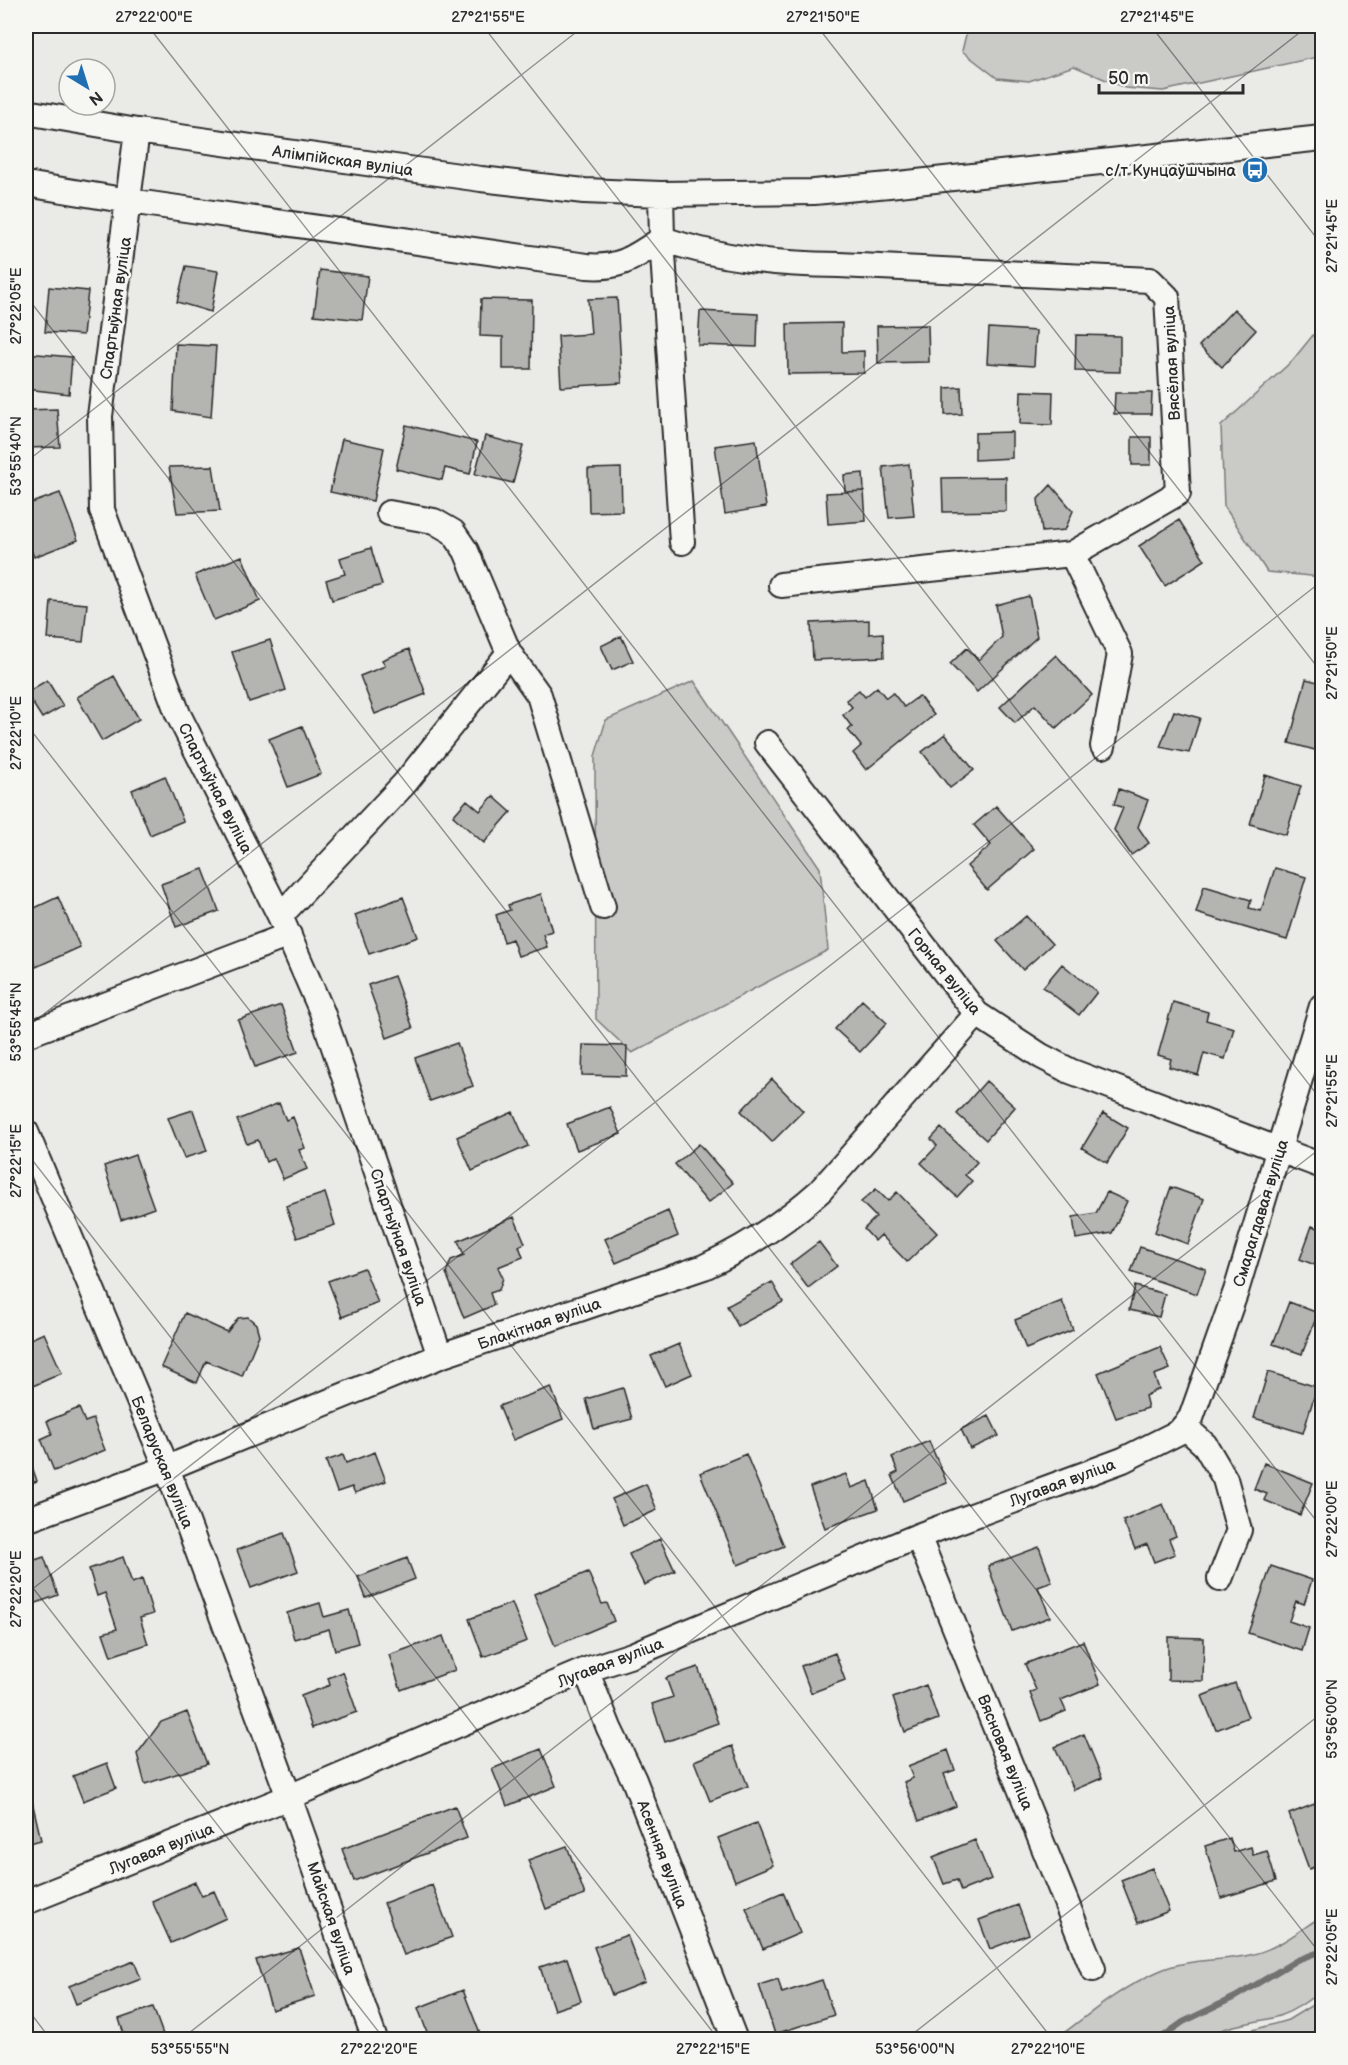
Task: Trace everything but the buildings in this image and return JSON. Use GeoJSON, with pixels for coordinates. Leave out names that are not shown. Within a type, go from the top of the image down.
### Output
{"type":"FeatureCollection","features":[{"type":"Feature","properties":{"kind":"street","name":"Алімпійская вуліца"},"geometry":{"type":"LineString","coordinates":[[26,112],[137,131],[481,179],[584,191],[661,194],[803,192],[889,185],[1323,138]]}},
{"type":"Feature","properties":{"kind":"street","name":"Спартыўная вуліца"},"geometry":{"type":"LineString","coordinates":[[137,131],[100,416],[102,510],[178,714],[284,926],[322,1012],[440,1356]]}},
{"type":"Feature","properties":{"kind":"street"},"geometry":{"type":"LineString","coordinates":[[26,184],[129,201],[605,268],[634,258],[662,239]]}},
{"type":"Feature","properties":{"kind":"street"},"geometry":{"type":"LineString","coordinates":[[661,194],[682,542]]}},
{"type":"Feature","properties":{"kind":"street","name":"Вясёлая вуліца"},"geometry":{"type":"LineString","coordinates":[[662,239],[699,251],[737,259],[787,264],[1150,280],[1167,297],[1178,493],[1072,554],[781,585]]}},
{"type":"Feature","properties":{"kind":"street"},"geometry":{"type":"LineString","coordinates":[[389,513],[434,520],[453,532],[466,551],[508,653],[538,695],[603,907]]}},
{"type":"Feature","properties":{"kind":"street"},"geometry":{"type":"LineString","coordinates":[[1072,554],[1120,654],[1103,746]]}},
{"type":"Feature","properties":{"kind":"street"},"geometry":{"type":"LineString","coordinates":[[26,1035],[284,926],[405,783],[508,653]]}},
{"type":"Feature","properties":{"kind":"street","name":"Горная вуліца"},"geometry":{"type":"LineString","coordinates":[[767,743],[977,1014],[1041,1056],[1070,1071],[1323,1166]]}},
{"type":"Feature","properties":{"kind":"street","name":"Смарагдавая вуліца"},"geometry":{"type":"LineString","coordinates":[[1188,1422],[1236,1291],[1323,1006]]}},
{"type":"Feature","properties":{"kind":"street","name":"Блакітная вуліца"},"geometry":{"type":"LineString","coordinates":[[26,1520],[167,1468],[440,1356],[704,1267],[738,1251],[792,1216],[820,1191],[977,1014]]}},
{"type":"Feature","properties":{"kind":"street","name":"Беларуская вуліца"},"geometry":{"type":"LineString","coordinates":[[26,1132],[167,1468],[290,1797]]}},
{"type":"Feature","properties":{"kind":"street"},"geometry":{"type":"LineString","coordinates":[[1188,1422],[1225,1479],[1239,1530],[1220,1579]]}},
{"type":"Feature","properties":{"kind":"street","name":"Лугавая вуліца"},"geometry":{"type":"LineString","coordinates":[[26,1902],[290,1797],[586,1670],[632,1655],[918,1536],[1123,1460],[1179,1432],[1188,1422]]}},
{"type":"Feature","properties":{"kind":"street","name":"Вясновая вуліца"},"geometry":{"type":"LineString","coordinates":[[918,1536],[1093,1969]]}},
{"type":"Feature","properties":{"kind":"street","name":"Асенняя вуліца"},"geometry":{"type":"LineString","coordinates":[[586,1670],[609,1728],[634,1780],[735,2040]]}},
{"type":"Feature","properties":{"kind":"street","name":"Майская вуліца"},"geometry":{"type":"LineString","coordinates":[[290,1797],[375,2040]]}},
{"type":"Feature","properties":{"kind":"shaded area"},"geometry":{"type":"Polygon","coordinates":[[[968,26],[1322,26],[1322,56],[1163,91],[1125,88],[1074,66],[1029,81],[997,78],[962,51],[968,26]]]}},
{"type":"Feature","properties":{"kind":"shaded area"},"geometry":{"type":"Polygon","coordinates":[[[1322,324],[1322,577],[1267,572],[1224,506],[1221,426],[1292,361],[1322,324]]]}},
{"type":"Feature","properties":{"kind":"shaded area"},"geometry":{"type":"Polygon","coordinates":[[[694,681],[820,868],[828,950],[632,1053],[596,1019],[595,756],[606,720],[694,681]]]}},
{"type":"Feature","properties":{"kind":"shaded area"},"geometry":{"type":"Polygon","coordinates":[[[1322,1916],[1322,1989],[1285,2014],[1232,2027],[1204,2039],[1056,2039],[1118,1993],[1145,1977],[1182,1964],[1261,1952],[1288,1939],[1322,1916]]]}},
{"type":"Feature","properties":{"kind":"shaded area"},"geometry":{"type":"Polygon","coordinates":[[[1322,1999],[1322,2039],[1222,2039],[1288,2020],[1322,1999]]]}},
{"type":"Feature","properties":{"kind":"waterway"},"geometry":{"type":"LineString","coordinates":[[1158,2040],[1183,2022],[1235,1997],[1297,1960],[1322,1951]]}},
{"type":"Feature","properties":{"kind":"place","name":"с/т Кунцаўшчына"},"geometry":{"type":"Point","coordinates":[1255,170]}}]}
